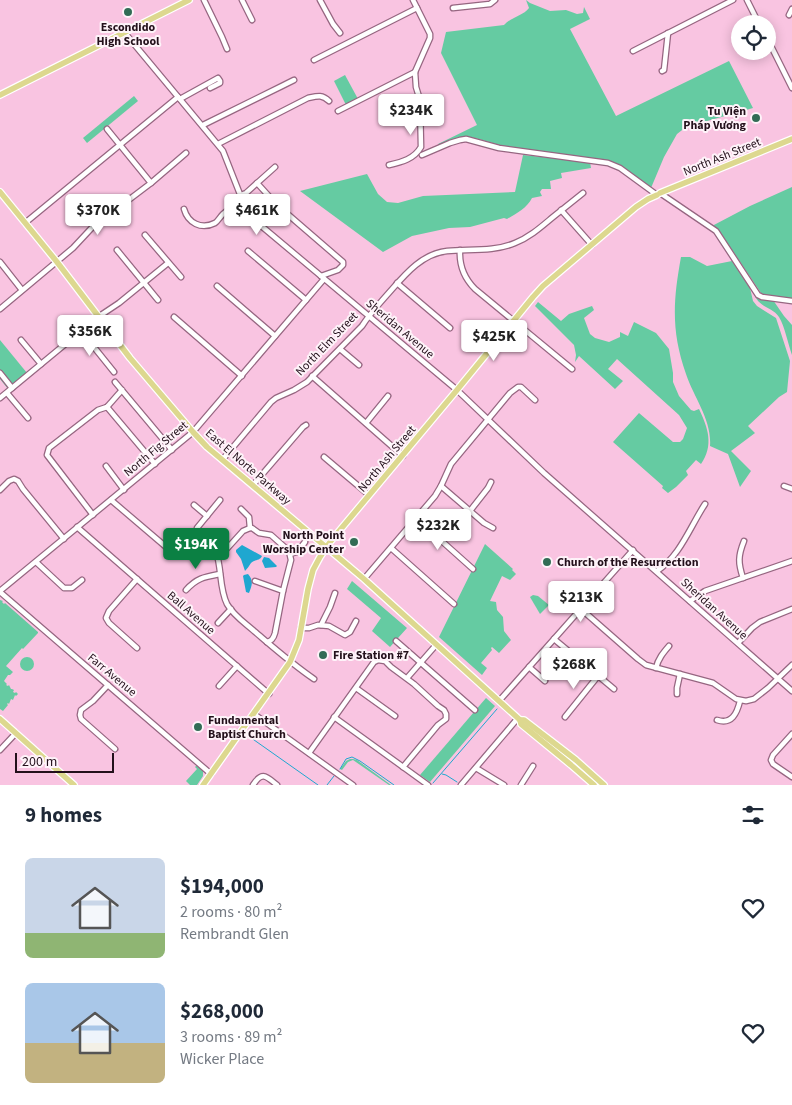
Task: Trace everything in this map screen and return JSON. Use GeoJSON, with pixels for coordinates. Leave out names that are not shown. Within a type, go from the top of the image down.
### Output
{"type":"FeatureCollection","features":[{"type":"Feature","properties":{"kind":"main road"},"geometry":{"type":"LineString","coordinates":[[0,95],[189,0]]}},
{"type":"Feature","properties":{"kind":"main road","name":"North Ash Street"},"geometry":{"type":"LineString","coordinates":[[203,785],[290,662],[299,640],[313,570],[330,542],[403,456],[529,301],[543,286],[648,199],[792,139]]}},
{"type":"Feature","properties":{"kind":"main road","name":"East El Norte Parkway"},"geometry":{"type":"LineString","coordinates":[[0,192],[57,262],[130,358],[207,447],[364,579],[519,719],[521,724],[594,785]]}},
{"type":"Feature","properties":{"kind":"main road"},"geometry":{"type":"LineString","coordinates":[[0,719],[74,785]]}},
{"type":"Feature","properties":{"kind":"main road","name":"East El Norte Parkway"},"geometry":{"type":"LineString","coordinates":[[519,719],[524,720],[576,760],[604,785]]}},
{"type":"Feature","properties":{"kind":"street"},"geometry":{"type":"LineString","coordinates":[[204,0],[226,49]]}},
{"type":"Feature","properties":{"kind":"street"},"geometry":{"type":"LineString","coordinates":[[250,0],[243,2],[252,20]]}},
{"type":"Feature","properties":{"kind":"street"},"geometry":{"type":"LineString","coordinates":[[320,0],[340,33]]}},
{"type":"Feature","properties":{"kind":"street"},"geometry":{"type":"LineString","coordinates":[[389,165],[404,161],[415,155],[421,147],[420,100],[416,87],[415,72],[430,34],[413,0]]}},
{"type":"Feature","properties":{"kind":"street"},"geometry":{"type":"LineString","coordinates":[[453,8],[490,4],[495,0]]}},
{"type":"Feature","properties":{"kind":"street"},"geometry":{"type":"LineString","coordinates":[[633,50],[733,0]]}},
{"type":"Feature","properties":{"kind":"street"},"geometry":{"type":"LineString","coordinates":[[747,0],[754,15]]}},
{"type":"Feature","properties":{"kind":"street"},"geometry":{"type":"LineString","coordinates":[[314,60],[417,8]]}},
{"type":"Feature","properties":{"kind":"street"},"geometry":{"type":"LineString","coordinates":[[789,15],[792,10]]}},
{"type":"Feature","properties":{"kind":"street","name":"Sheridan Avenue"},"geometry":{"type":"LineString","coordinates":[[124,32],[218,144],[226,156],[248,213],[256,222],[457,390],[544,473],[792,691]]}},
{"type":"Feature","properties":{"kind":"street"},"geometry":{"type":"LineString","coordinates":[[662,71],[664,70],[668,33]]}},
{"type":"Feature","properties":{"kind":"street"},"geometry":{"type":"LineString","coordinates":[[776,56],[792,88]]}},
{"type":"Feature","properties":{"kind":"street"},"geometry":{"type":"LineString","coordinates":[[338,111],[415,72]]}},
{"type":"Feature","properties":{"kind":"street"},"geometry":{"type":"LineString","coordinates":[[25,223],[179,98],[218,78],[220,83],[210,88]]}},
{"type":"Feature","properties":{"kind":"street"},"geometry":{"type":"LineString","coordinates":[[203,126],[294,80]]}},
{"type":"Feature","properties":{"kind":"street"},"geometry":{"type":"LineString","coordinates":[[218,144],[308,98],[318,95],[325,97],[329,101]]}},
{"type":"Feature","properties":{"kind":"street"},"geometry":{"type":"LineString","coordinates":[[107,129],[151,183]]}},
{"type":"Feature","properties":{"kind":"street"},"geometry":{"type":"LineString","coordinates":[[422,155],[455,141],[466,139],[499,148],[608,163],[620,168],[716,231],[758,296],[792,301]]}},
{"type":"Feature","properties":{"kind":"street"},"geometry":{"type":"LineString","coordinates":[[0,309],[73,248],[102,218],[151,183],[186,153]]}},
{"type":"Feature","properties":{"kind":"street"},"geometry":{"type":"LineString","coordinates":[[241,195],[275,167]]}},
{"type":"Feature","properties":{"kind":"street"},"geometry":{"type":"LineString","coordinates":[[257,183],[277,205],[343,262],[344,265],[341,268],[322,278]]}},
{"type":"Feature","properties":{"kind":"street","name":"North Elm Street"},"geometry":{"type":"LineString","coordinates":[[223,460],[271,402],[282,394],[294,390],[307,382],[362,326],[407,272],[426,258],[443,252],[488,250],[516,243],[531,235],[583,193]]}},
{"type":"Feature","properties":{"kind":"street"},"geometry":{"type":"LineString","coordinates":[[184,209],[185,214],[194,224],[208,226],[216,222],[224,213],[243,202]]}},
{"type":"Feature","properties":{"kind":"street"},"geometry":{"type":"LineString","coordinates":[[561,210],[592,245]]}},
{"type":"Feature","properties":{"kind":"street"},"geometry":{"type":"LineString","coordinates":[[145,235],[181,277]]}},
{"type":"Feature","properties":{"kind":"street"},"geometry":{"type":"LineString","coordinates":[[117,250],[158,300]]}},
{"type":"Feature","properties":{"kind":"street"},"geometry":{"type":"LineString","coordinates":[[460,250],[459,259],[462,271],[468,282],[572,369]]}},
{"type":"Feature","properties":{"kind":"street"},"geometry":{"type":"LineString","coordinates":[[248,251],[306,300]]}},
{"type":"Feature","properties":{"kind":"street"},"geometry":{"type":"LineString","coordinates":[[0,262],[22,290]]}},
{"type":"Feature","properties":{"kind":"street"},"geometry":{"type":"LineString","coordinates":[[0,398],[98,317],[145,283],[168,263]]}},
{"type":"Feature","properties":{"kind":"street","name":"North Fig Street"},"geometry":{"type":"LineString","coordinates":[[0,591],[193,432],[306,300],[322,278]]}},
{"type":"Feature","properties":{"kind":"street"},"geometry":{"type":"LineString","coordinates":[[397,283],[450,328]]}},
{"type":"Feature","properties":{"kind":"street"},"geometry":{"type":"LineString","coordinates":[[217,286],[275,336]]}},
{"type":"Feature","properties":{"kind":"street"},"geometry":{"type":"LineString","coordinates":[[174,317],[242,376]]}},
{"type":"Feature","properties":{"kind":"street"},"geometry":{"type":"LineString","coordinates":[[81,331],[114,372]]}},
{"type":"Feature","properties":{"kind":"street"},"geometry":{"type":"LineString","coordinates":[[22,340],[41,364]]}},
{"type":"Feature","properties":{"kind":"street"},"geometry":{"type":"LineString","coordinates":[[340,349],[359,365]]}},
{"type":"Feature","properties":{"kind":"street"},"geometry":{"type":"LineString","coordinates":[[0,373],[12,388]]}},
{"type":"Feature","properties":{"kind":"street"},"geometry":{"type":"LineString","coordinates":[[312,376],[403,456]]}},
{"type":"Feature","properties":{"kind":"street"},"geometry":{"type":"LineString","coordinates":[[116,382],[172,450]]}},
{"type":"Feature","properties":{"kind":"street"},"geometry":{"type":"LineString","coordinates":[[364,579],[435,496],[451,464],[514,389],[521,387],[535,400]]}},
{"type":"Feature","properties":{"kind":"street"},"geometry":{"type":"LineString","coordinates":[[93,515],[47,455],[48,450],[98,410],[107,407],[122,390]]}},
{"type":"Feature","properties":{"kind":"street"},"geometry":{"type":"LineString","coordinates":[[7,393],[28,418]]}},
{"type":"Feature","properties":{"kind":"street"},"geometry":{"type":"LineString","coordinates":[[366,423],[388,396]]}},
{"type":"Feature","properties":{"kind":"street"},"geometry":{"type":"LineString","coordinates":[[107,407],[155,464]]}},
{"type":"Feature","properties":{"kind":"street"},"geometry":{"type":"LineString","coordinates":[[253,485],[306,425]]}},
{"type":"Feature","properties":{"kind":"street"},"geometry":{"type":"LineString","coordinates":[[324,456],[369,495]]}},
{"type":"Feature","properties":{"kind":"street"},"geometry":{"type":"LineString","coordinates":[[106,466],[124,490]]}},
{"type":"Feature","properties":{"kind":"street"},"geometry":{"type":"LineString","coordinates":[[0,490],[9,481],[14,479],[18,481],[64,539]]}},
{"type":"Feature","properties":{"kind":"street"},"geometry":{"type":"LineString","coordinates":[[470,511],[491,482]]}},
{"type":"Feature","properties":{"kind":"street"},"geometry":{"type":"LineString","coordinates":[[441,486],[484,523],[493,528]]}},
{"type":"Feature","properties":{"kind":"street"},"geometry":{"type":"LineString","coordinates":[[784,486],[792,489]]}},
{"type":"Feature","properties":{"kind":"street"},"geometry":{"type":"LineString","coordinates":[[112,500],[172,552]]}},
{"type":"Feature","properties":{"kind":"street"},"geometry":{"type":"LineString","coordinates":[[220,500],[197,528],[198,533],[212,545],[216,554],[224,598],[231,610],[290,662],[314,679]]}},
{"type":"Feature","properties":{"kind":"street"},"geometry":{"type":"LineString","coordinates":[[194,504],[207,516]]}},
{"type":"Feature","properties":{"kind":"street"},"geometry":{"type":"LineString","coordinates":[[657,571],[662,568],[679,548],[705,504]]}},
{"type":"Feature","properties":{"kind":"street"},"geometry":{"type":"LineString","coordinates":[[241,509],[249,517],[250,528]]}},
{"type":"Feature","properties":{"kind":"street"},"geometry":{"type":"LineString","coordinates":[[416,518],[473,569]]}},
{"type":"Feature","properties":{"kind":"street","name":"Ball Avenue"},"geometry":{"type":"LineString","coordinates":[[77,527],[269,694]]}},
{"type":"Feature","properties":{"kind":"street"},"geometry":{"type":"LineString","coordinates":[[216,554],[222,553],[243,531],[250,528],[259,533],[271,535],[287,548],[292,560],[283,591],[276,633],[267,642]]}},
{"type":"Feature","properties":{"kind":"street"},"geometry":{"type":"LineString","coordinates":[[743,578],[739,567],[739,560],[744,541]]}},
{"type":"Feature","properties":{"kind":"street"},"geometry":{"type":"LineString","coordinates":[[290,554],[297,552],[305,542]]}},
{"type":"Feature","properties":{"kind":"street"},"geometry":{"type":"LineString","coordinates":[[391,548],[454,604]]}},
{"type":"Feature","properties":{"kind":"street"},"geometry":{"type":"LineString","coordinates":[[499,701],[633,550]]}},
{"type":"Feature","properties":{"kind":"street"},"geometry":{"type":"LineString","coordinates":[[690,601],[705,591],[792,561]]}},
{"type":"Feature","properties":{"kind":"street"},"geometry":{"type":"LineString","coordinates":[[36,562],[64,588],[72,588],[82,580]]}},
{"type":"Feature","properties":{"kind":"street"},"geometry":{"type":"LineString","coordinates":[[186,590],[203,577],[220,574]]}},
{"type":"Feature","properties":{"kind":"street"},"geometry":{"type":"LineString","coordinates":[[137,579],[109,611],[106,618],[109,623],[137,648]]}},
{"type":"Feature","properties":{"kind":"street"},"geometry":{"type":"LineString","coordinates":[[255,581],[283,591]]}},
{"type":"Feature","properties":{"kind":"street","name":"Farr Avenue"},"geometry":{"type":"LineString","coordinates":[[0,591],[84,666],[211,774]]}},
{"type":"Feature","properties":{"kind":"street"},"geometry":{"type":"LineString","coordinates":[[321,625],[335,593]]}},
{"type":"Feature","properties":{"kind":"street"},"geometry":{"type":"LineString","coordinates":[[580,609],[646,665],[714,683],[731,697],[740,700],[754,699],[792,665]]}},
{"type":"Feature","properties":{"kind":"street"},"geometry":{"type":"LineString","coordinates":[[738,643],[760,622],[792,609]]}},
{"type":"Feature","properties":{"kind":"street"},"geometry":{"type":"LineString","coordinates":[[218,623],[231,610]]}},
{"type":"Feature","properties":{"kind":"street"},"geometry":{"type":"LineString","coordinates":[[301,628],[321,625],[329,626],[345,635],[350,632],[356,621]]}},
{"type":"Feature","properties":{"kind":"street"},"geometry":{"type":"LineString","coordinates":[[554,639],[614,689]]}},
{"type":"Feature","properties":{"kind":"street"},"geometry":{"type":"LineString","coordinates":[[396,641],[475,710]]}},
{"type":"Feature","properties":{"kind":"street"},"geometry":{"type":"LineString","coordinates":[[407,678],[436,645]]}},
{"type":"Feature","properties":{"kind":"street"},"geometry":{"type":"LineString","coordinates":[[656,668],[657,662],[669,646]]}},
{"type":"Feature","properties":{"kind":"street"},"geometry":{"type":"LineString","coordinates":[[309,754],[374,662],[381,659],[385,660],[407,678],[443,709],[446,714],[446,719],[403,767]]}},
{"type":"Feature","properties":{"kind":"street"},"geometry":{"type":"LineString","coordinates":[[219,686],[237,666]]}},
{"type":"Feature","properties":{"kind":"street"},"geometry":{"type":"LineString","coordinates":[[529,667],[544,680]]}},
{"type":"Feature","properties":{"kind":"street"},"geometry":{"type":"LineString","coordinates":[[677,694],[680,674]]}},
{"type":"Feature","properties":{"kind":"street"},"geometry":{"type":"LineString","coordinates":[[565,716],[598,676]]}},
{"type":"Feature","properties":{"kind":"street"},"geometry":{"type":"LineString","coordinates":[[108,685],[93,701],[81,710],[80,715],[81,719],[115,749]]}},
{"type":"Feature","properties":{"kind":"street"},"geometry":{"type":"LineString","coordinates":[[356,688],[395,716]]}},
{"type":"Feature","properties":{"kind":"street"},"geometry":{"type":"LineString","coordinates":[[717,720],[729,720],[738,709],[740,700]]}},
{"type":"Feature","properties":{"kind":"street"},"geometry":{"type":"LineString","coordinates":[[254,714],[353,785]]}},
{"type":"Feature","properties":{"kind":"street"},"geometry":{"type":"LineString","coordinates":[[334,718],[428,785]]}},
{"type":"Feature","properties":{"kind":"street"},"geometry":{"type":"LineString","coordinates":[[460,785],[519,719]]}},
{"type":"Feature","properties":{"kind":"street"},"geometry":{"type":"LineString","coordinates":[[0,750],[16,732]]}},
{"type":"Feature","properties":{"kind":"street"},"geometry":{"type":"LineString","coordinates":[[792,734],[773,755],[771,760],[773,764],[792,777]]}},
{"type":"Feature","properties":{"kind":"street"},"geometry":{"type":"LineString","coordinates":[[521,785],[533,766]]}},
{"type":"Feature","properties":{"kind":"street"},"geometry":{"type":"LineString","coordinates":[[476,768],[504,785]]}},
{"type":"Feature","properties":{"kind":"street"},"geometry":{"type":"LineString","coordinates":[[253,785],[258,778],[263,776],[277,785]]}},
{"type":"Feature","properties":{"kind":"green space"},"geometry":{"type":"Polygon","coordinates":[[[526,0],[550,11],[566,10],[577,14],[583,13],[584,7],[590,19],[570,29],[616,116],[729,61],[753,108],[686,127],[677,134],[664,157],[651,188],[624,168],[612,162],[510,148],[475,138],[464,137],[439,146],[438,144],[477,125],[441,53],[446,32],[504,25],[529,8],[526,0]]]}},
{"type":"Feature","properties":{"kind":"green space"},"geometry":{"type":"Polygon","coordinates":[[[345,75],[358,99],[346,105],[334,81],[345,75]]]}},
{"type":"Feature","properties":{"kind":"green space"},"geometry":{"type":"Polygon","coordinates":[[[134,96],[138,101],[87,143],[83,138],[134,96]]]}},
{"type":"Feature","properties":{"kind":"green space"},"geometry":{"type":"Polygon","coordinates":[[[523,155],[590,162],[591,168],[561,173],[562,178],[550,181],[551,189],[542,189],[540,192],[542,196],[532,198],[524,208],[507,219],[504,218],[470,227],[449,228],[412,236],[383,252],[300,191],[367,174],[378,194],[387,202],[398,203],[423,196],[515,192],[523,155]]]}},
{"type":"Feature","properties":{"kind":"green space"},"geometry":{"type":"Polygon","coordinates":[[[792,187],[792,300],[761,293],[722,235],[712,226],[792,187]]]}},
{"type":"Feature","properties":{"kind":"green space"},"geometry":{"type":"Polygon","coordinates":[[[681,257],[690,257],[707,266],[732,261],[750,288],[753,301],[757,306],[776,318],[790,361],[787,392],[748,426],[755,433],[731,451],[751,471],[740,487],[728,454],[710,446],[708,427],[689,383],[681,358],[676,330],[675,302],[681,257]]]}},
{"type":"Feature","properties":{"kind":"green space"},"geometry":{"type":"Polygon","coordinates":[[[754,292],[773,300],[792,325],[792,355],[779,317],[759,302],[754,292]]]}},
{"type":"Feature","properties":{"kind":"green space"},"geometry":{"type":"Polygon","coordinates":[[[538,302],[561,321],[569,314],[592,306],[594,310],[584,318],[590,334],[595,338],[609,342],[620,337],[620,332],[628,336],[634,322],[656,333],[669,349],[673,382],[679,396],[691,410],[699,409],[707,430],[708,443],[705,457],[701,464],[696,460],[686,471],[688,475],[668,493],[662,488],[663,486],[613,442],[639,413],[673,442],[680,442],[687,428],[679,415],[617,359],[608,369],[623,381],[615,389],[579,356],[575,362],[574,345],[535,306],[538,302]]]}},
{"type":"Feature","properties":{"kind":"green space"},"geometry":{"type":"Polygon","coordinates":[[[0,340],[27,373],[8,389],[0,379],[0,340]]]}},
{"type":"Feature","properties":{"kind":"green space"},"geometry":{"type":"Polygon","coordinates":[[[216,535],[226,545],[220,550],[212,539],[216,535]]]}},
{"type":"Feature","properties":{"kind":"green space"},"geometry":{"type":"Polygon","coordinates":[[[485,544],[513,569],[516,574],[510,580],[502,576],[490,601],[496,602],[497,610],[503,617],[504,631],[511,640],[499,653],[491,648],[492,650],[481,663],[487,668],[482,675],[439,637],[485,544]]]}},
{"type":"Feature","properties":{"kind":"green space"},"geometry":{"type":"Polygon","coordinates":[[[352,581],[407,628],[390,647],[372,631],[381,618],[347,589],[352,581]]]}},
{"type":"Feature","properties":{"kind":"green space"},"geometry":{"type":"Polygon","coordinates":[[[533,595],[538,596],[549,605],[540,614],[530,597],[533,595]]]}},
{"type":"Feature","properties":{"kind":"green space"},"geometry":{"type":"Polygon","coordinates":[[[0,600],[38,632],[6,666],[13,672],[4,681],[6,685],[9,685],[14,690],[13,692],[18,694],[15,695],[13,700],[11,699],[3,711],[0,709],[0,600]]]}},
{"type":"Feature","properties":{"kind":"green space"},"geometry":{"type":"Polygon","coordinates":[[[27,657],[32,659],[34,664],[32,669],[27,671],[22,669],[20,664],[22,659],[27,657]]]}},
{"type":"Feature","properties":{"kind":"green space"},"geometry":{"type":"Polygon","coordinates":[[[486,698],[495,706],[430,782],[420,775],[486,698]]]}},
{"type":"Feature","properties":{"kind":"green space"},"geometry":{"type":"Polygon","coordinates":[[[350,759],[357,760],[391,785],[353,760],[348,762],[342,770],[340,769],[350,759]]]}},
{"type":"Feature","properties":{"kind":"green space"},"geometry":{"type":"Polygon","coordinates":[[[197,765],[203,771],[203,776],[197,785],[190,785],[186,781],[197,769],[195,767],[197,765]]]}},
{"type":"Feature","properties":{"kind":"water"},"geometry":{"type":"Polygon","coordinates":[[[242,545],[262,556],[251,563],[245,571],[241,559],[236,552],[242,545]]]}},
{"type":"Feature","properties":{"kind":"water"},"geometry":{"type":"Polygon","coordinates":[[[264,557],[269,558],[277,566],[265,568],[262,561],[264,557]]]}},
{"type":"Feature","properties":{"kind":"water"},"geometry":{"type":"Polygon","coordinates":[[[248,574],[252,583],[249,593],[246,592],[243,576],[248,574]]]}},
{"type":"Feature","properties":{"kind":"waterway"},"geometry":{"type":"LineString","coordinates":[[433,783],[497,709]]}},
{"type":"Feature","properties":{"kind":"waterway"},"geometry":{"type":"LineString","coordinates":[[247,735],[318,785]]}},
{"type":"Feature","properties":{"kind":"waterway"},"geometry":{"type":"LineString","coordinates":[[340,769],[346,759],[352,757],[394,785]]}},
{"type":"Feature","properties":{"kind":"waterway"},"geometry":{"type":"LineString","coordinates":[[442,774],[457,782]]}},
{"type":"Feature","properties":{"kind":"waterway"},"geometry":{"type":"LineString","coordinates":[[327,785],[334,776]]}},
{"type":"Feature","properties":{"kind":"place","name":"Escondido High School"},"geometry":{"type":"Point","coordinates":[128,12]}},
{"type":"Feature","properties":{"kind":"place","name":"Tu Viện Pháp Vương"},"geometry":{"type":"Point","coordinates":[756,118]}},
{"type":"Feature","properties":{"kind":"place","name":"North Point Worship Center"},"geometry":{"type":"Point","coordinates":[354,542]}},
{"type":"Feature","properties":{"kind":"place","name":"Church of the Resurrection"},"geometry":{"type":"Point","coordinates":[547,562]}},
{"type":"Feature","properties":{"kind":"place","name":"Fire Station #7"},"geometry":{"type":"Point","coordinates":[323,655]}},
{"type":"Feature","properties":{"kind":"place","name":"Fundamental Baptist Church"},"geometry":{"type":"Point","coordinates":[198,727]}}]}
